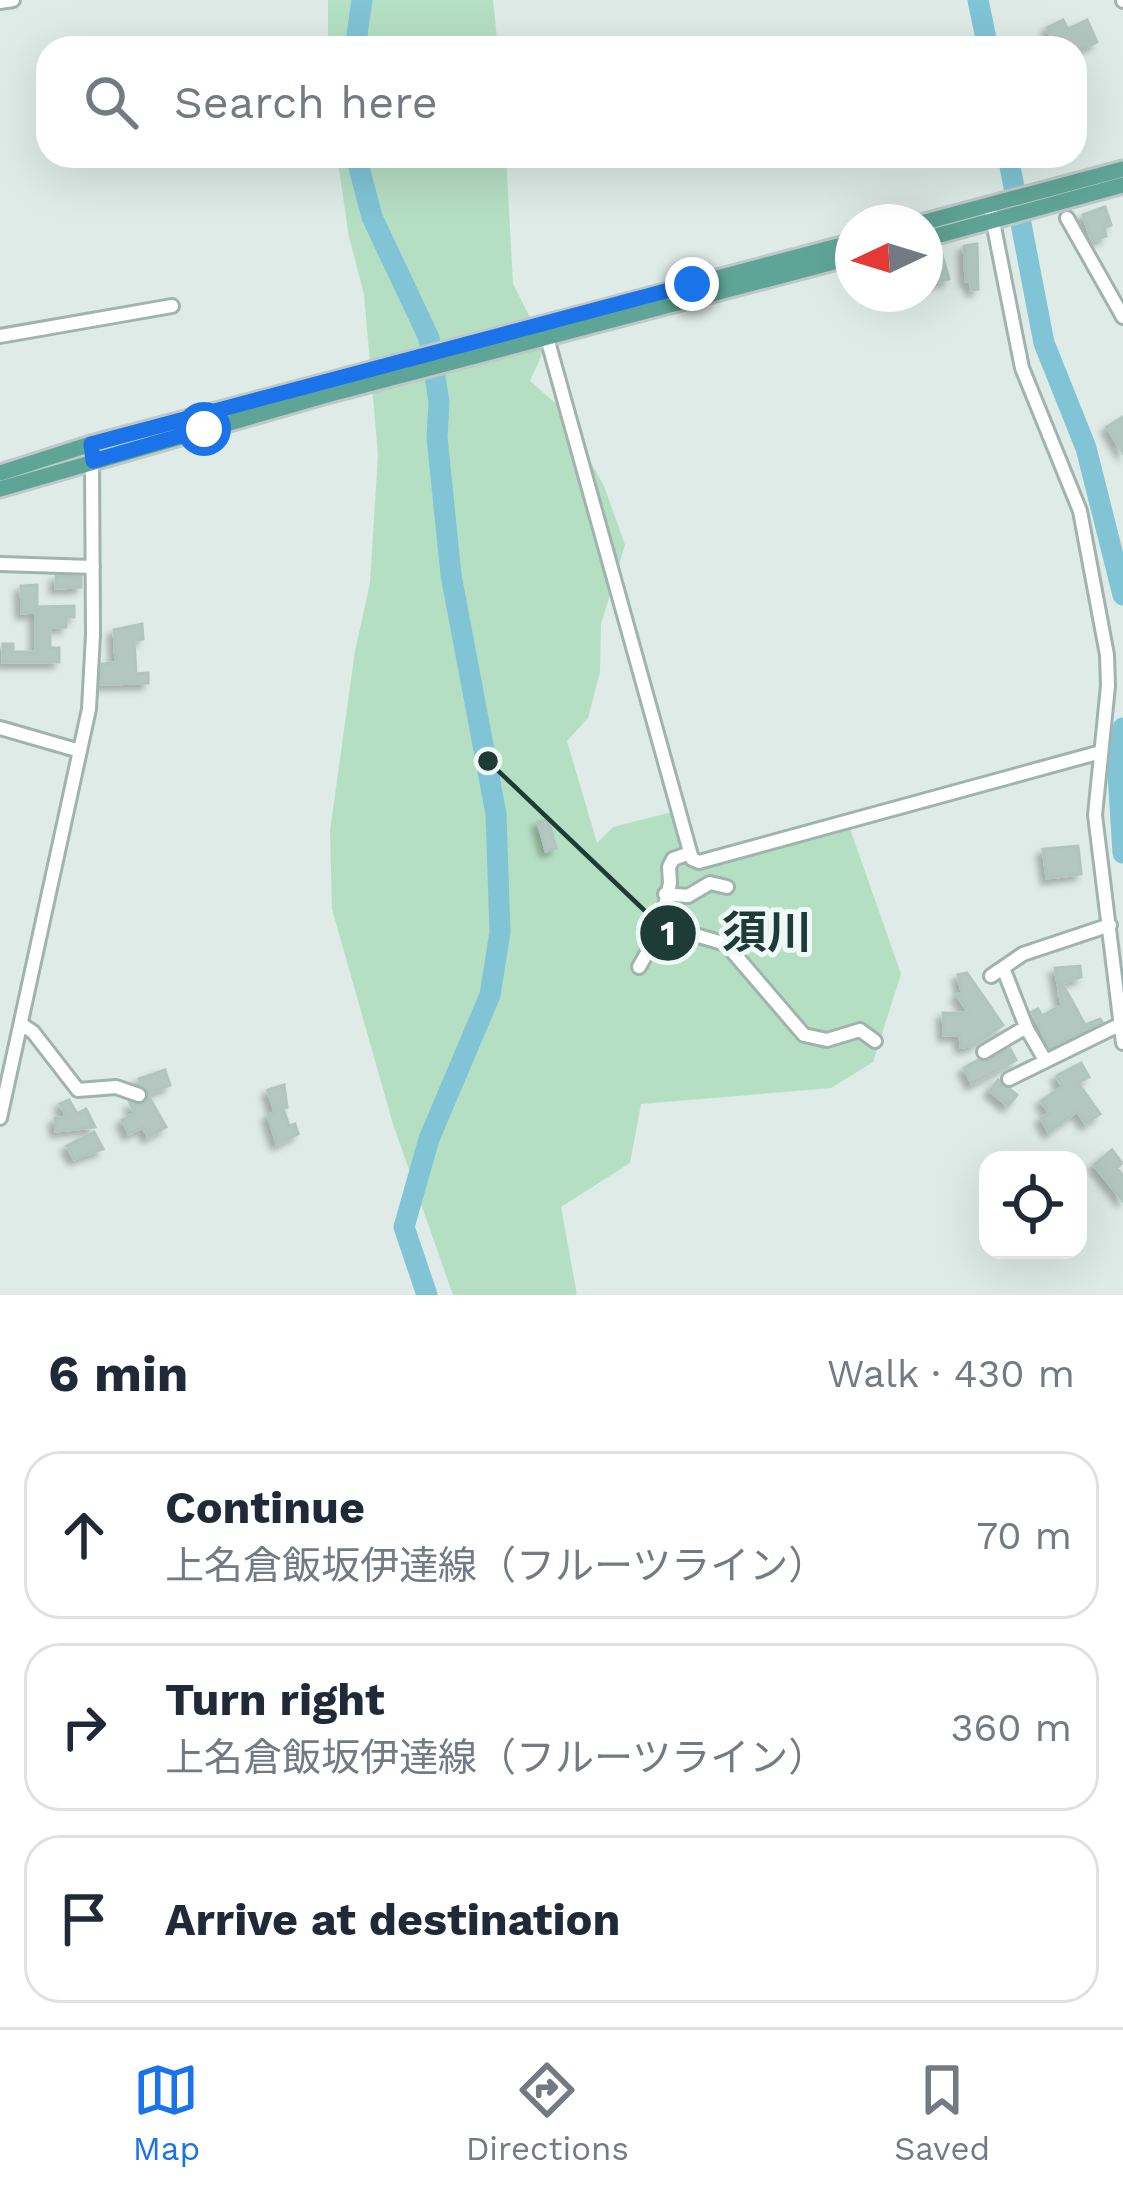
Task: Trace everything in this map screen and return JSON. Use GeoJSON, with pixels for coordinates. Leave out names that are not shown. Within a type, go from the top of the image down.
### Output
{"type":"FeatureCollection","features":[{"type":"Feature","properties":{"kind":"main road"},"geometry":{"type":"LineString","coordinates":[[1060,203],[1123,169]]}},
{"type":"Feature","properties":{"kind":"main road"},"geometry":{"type":"LineString","coordinates":[[943,220],[1060,203],[1123,185]]}},
{"type":"Feature","properties":{"kind":"main road"},"geometry":{"type":"LineString","coordinates":[[943,231],[995,212]]}},
{"type":"Feature","properties":{"kind":"main road"},"geometry":{"type":"LineString","coordinates":[[0,472],[473,351],[835,247]]}},
{"type":"Feature","properties":{"kind":"main road"},"geometry":{"type":"LineString","coordinates":[[473,351],[547,338],[835,262]]}},
{"type":"Feature","properties":{"kind":"main road"},"geometry":{"type":"LineString","coordinates":[[0,489],[92,452]]}},
{"type":"Feature","properties":{"kind":"street"},"geometry":{"type":"LineString","coordinates":[[0,2],[14,0]]}},
{"type":"Feature","properties":{"kind":"street"},"geometry":{"type":"LineString","coordinates":[[1060,203],[1123,317]]}},
{"type":"Feature","properties":{"kind":"street"},"geometry":{"type":"LineString","coordinates":[[995,212],[1022,368],[1072,490],[1107,655],[1095,815],[1114,916],[1123,1043]]}},
{"type":"Feature","properties":{"kind":"street"},"geometry":{"type":"LineString","coordinates":[[0,336],[172,306]]}},
{"type":"Feature","properties":{"kind":"street"},"geometry":{"type":"LineString","coordinates":[[547,338],[692,860],[699,862],[1101,752]]}},
{"type":"Feature","properties":{"kind":"street"},"geometry":{"type":"LineString","coordinates":[[0,1118],[4,1078],[21,1024],[88,709],[92,452]]}},
{"type":"Feature","properties":{"kind":"street"},"geometry":{"type":"LineString","coordinates":[[0,565],[93,567]]}},
{"type":"Feature","properties":{"kind":"street"},"geometry":{"type":"LineString","coordinates":[[0,728],[80,752]]}},
{"type":"Feature","properties":{"kind":"street"},"geometry":{"type":"LineString","coordinates":[[639,967],[659,932],[669,867],[674,859],[690,853]]}},
{"type":"Feature","properties":{"kind":"street"},"geometry":{"type":"LineString","coordinates":[[665,894],[688,896],[710,883],[728,887]]}},
{"type":"Feature","properties":{"kind":"street"},"geometry":{"type":"LineString","coordinates":[[1045,1060],[997,972],[1007,962],[1114,916]]}},
{"type":"Feature","properties":{"kind":"street"},"geometry":{"type":"LineString","coordinates":[[659,932],[685,932],[726,944],[804,1035],[827,1040],[860,1030],[875,1041]]}},
{"type":"Feature","properties":{"kind":"street"},"geometry":{"type":"LineString","coordinates":[[1009,1079],[1121,1016]]}},
{"type":"Feature","properties":{"kind":"street"},"geometry":{"type":"LineString","coordinates":[[21,1024],[33,1032],[78,1090],[116,1087],[140,1095]]}},
{"type":"Feature","properties":{"kind":"street"},"geometry":{"type":"LineString","coordinates":[[983,1052],[1026,1027]]}},
{"type":"Feature","properties":{"kind":"green space"},"geometry":{"type":"Polygon","coordinates":[[[328,0],[493,0],[497,36],[328,36],[328,0]]]}},
{"type":"Feature","properties":{"kind":"green space"},"geometry":{"type":"Polygon","coordinates":[[[339,168],[507,168],[513,284],[545,347],[530,381],[560,407],[604,486],[625,545],[601,624],[600,672],[588,718],[567,741],[597,843],[613,827],[672,812],[686,863],[700,868],[849,826],[901,974],[873,1062],[831,1088],[641,1104],[630,1163],[561,1207],[577,1295],[453,1295],[393,1124],[332,909],[330,831],[355,651],[370,583],[378,455],[364,294],[339,168]]]}},
{"type":"Feature","properties":{"kind":"building"},"geometry":{"type":"Polygon","coordinates":[[[1063,20],[1068,29],[1087,20],[1097,42],[1087,47],[1087,36],[1051,36],[1047,28],[1063,20]]]}},
{"type":"Feature","properties":{"kind":"building"},"geometry":{"type":"Polygon","coordinates":[[[1105,207],[1111,225],[1104,228],[1106,236],[1092,241],[1083,215],[1105,207]]]}},
{"type":"Feature","properties":{"kind":"building"},"geometry":{"type":"Polygon","coordinates":[[[977,244],[978,289],[972,290],[966,281],[964,246],[977,244]]]}},
{"type":"Feature","properties":{"kind":"building"},"geometry":{"type":"Polygon","coordinates":[[[1123,417],[1123,453],[1107,427],[1123,417]]]}},
{"type":"Feature","properties":{"kind":"building"},"geometry":{"type":"Polygon","coordinates":[[[56,576],[81,577],[81,587],[56,588],[56,576]]]}},
{"type":"Feature","properties":{"kind":"building"},"geometry":{"type":"Polygon","coordinates":[[[37,585],[37,607],[74,606],[74,617],[66,617],[66,627],[50,627],[50,648],[59,648],[59,662],[3,662],[3,644],[13,644],[13,652],[36,652],[36,612],[22,613],[21,586],[37,585]]]}},
{"type":"Feature","properties":{"kind":"building"},"geometry":{"type":"Polygon","coordinates":[[[142,624],[143,639],[134,640],[136,674],[148,673],[148,683],[101,684],[102,664],[116,663],[114,630],[142,624]]]}},
{"type":"Feature","properties":{"kind":"building"},"geometry":{"type":"Polygon","coordinates":[[[548,820],[556,848],[546,851],[538,822],[548,820]]]}},
{"type":"Feature","properties":{"kind":"building"},"geometry":{"type":"Polygon","coordinates":[[[1078,846],[1081,874],[1047,878],[1043,849],[1078,846]]]}},
{"type":"Feature","properties":{"kind":"building"},"geometry":{"type":"Polygon","coordinates":[[[1080,966],[1081,977],[1062,983],[1085,1025],[1102,1022],[1050,1047],[1032,1012],[1038,1009],[1042,1016],[1062,1005],[1055,968],[1080,966]]]}},
{"type":"Feature","properties":{"kind":"building"},"geometry":{"type":"Polygon","coordinates":[[[967,973],[1003,1025],[971,1046],[961,1047],[960,1035],[944,1035],[943,1013],[969,1013],[957,995],[962,992],[958,975],[967,973]]]}},
{"type":"Feature","properties":{"kind":"building"},"geometry":{"type":"Polygon","coordinates":[[[1010,1049],[1016,1060],[972,1084],[964,1068],[1010,1049]]]}},
{"type":"Feature","properties":{"kind":"building"},"geometry":{"type":"Polygon","coordinates":[[[1081,1063],[1089,1077],[1078,1083],[1100,1114],[1086,1124],[1077,1111],[1049,1132],[1041,1118],[1050,1113],[1041,1101],[1062,1087],[1057,1076],[1081,1063]]]}},
{"type":"Feature","properties":{"kind":"building"},"geometry":{"type":"Polygon","coordinates":[[[165,1070],[170,1085],[149,1093],[139,1079],[165,1070]]]}},
{"type":"Feature","properties":{"kind":"building"},"geometry":{"type":"Polygon","coordinates":[[[998,1080],[1017,1095],[1008,1106],[990,1091],[998,1080]]]}},
{"type":"Feature","properties":{"kind":"building"},"geometry":{"type":"Polygon","coordinates":[[[284,1085],[287,1107],[283,1108],[289,1126],[295,1124],[298,1134],[277,1144],[268,1115],[275,1113],[268,1090],[284,1085]]]}},
{"type":"Feature","properties":{"kind":"building"},"geometry":{"type":"Polygon","coordinates":[[[149,1097],[166,1127],[148,1137],[143,1127],[129,1134],[122,1120],[135,1113],[130,1103],[142,1105],[149,1097]]]}},
{"type":"Feature","properties":{"kind":"building"},"geometry":{"type":"Polygon","coordinates":[[[69,1100],[77,1114],[86,1109],[95,1127],[56,1131],[55,1118],[67,1117],[60,1104],[69,1100]]]}},
{"type":"Feature","properties":{"kind":"building"},"geometry":{"type":"Polygon","coordinates":[[[94,1132],[103,1149],[74,1159],[67,1146],[94,1132]]]}},
{"type":"Feature","properties":{"kind":"building"},"geometry":{"type":"Polygon","coordinates":[[[1112,1150],[1122,1163],[1117,1168],[1123,1176],[1123,1201],[1094,1165],[1112,1150]]]}},
{"type":"Feature","properties":{"kind":"waterway"},"geometry":{"type":"LineString","coordinates":[[357,36],[362,0]]}},
{"type":"Feature","properties":{"kind":"waterway"},"geometry":{"type":"LineString","coordinates":[[978,0],[986,36]]}},
{"type":"Feature","properties":{"kind":"waterway"},"geometry":{"type":"LineString","coordinates":[[359,168],[372,217],[429,338],[439,402],[437,437],[451,575],[496,814],[500,932],[490,995],[429,1139],[404,1227],[427,1295]]}},
{"type":"Feature","properties":{"kind":"waterway"},"geometry":{"type":"LineString","coordinates":[[1010,168],[1044,343],[1086,448],[1123,595]]}},
{"type":"Feature","properties":{"kind":"waterway"},"geometry":{"type":"LineString","coordinates":[[1123,728],[1118,774],[1123,853]]}},
{"type":"Feature","properties":{"kind":"place","name":"須川"},"geometry":{"type":"Point","coordinates":[488,761]}},
{"type":"Feature","properties":{"kind":"route"},"geometry":{"type":"LineString","coordinates":[[204,429],[93,461],[91,444],[692,284]]}}]}
